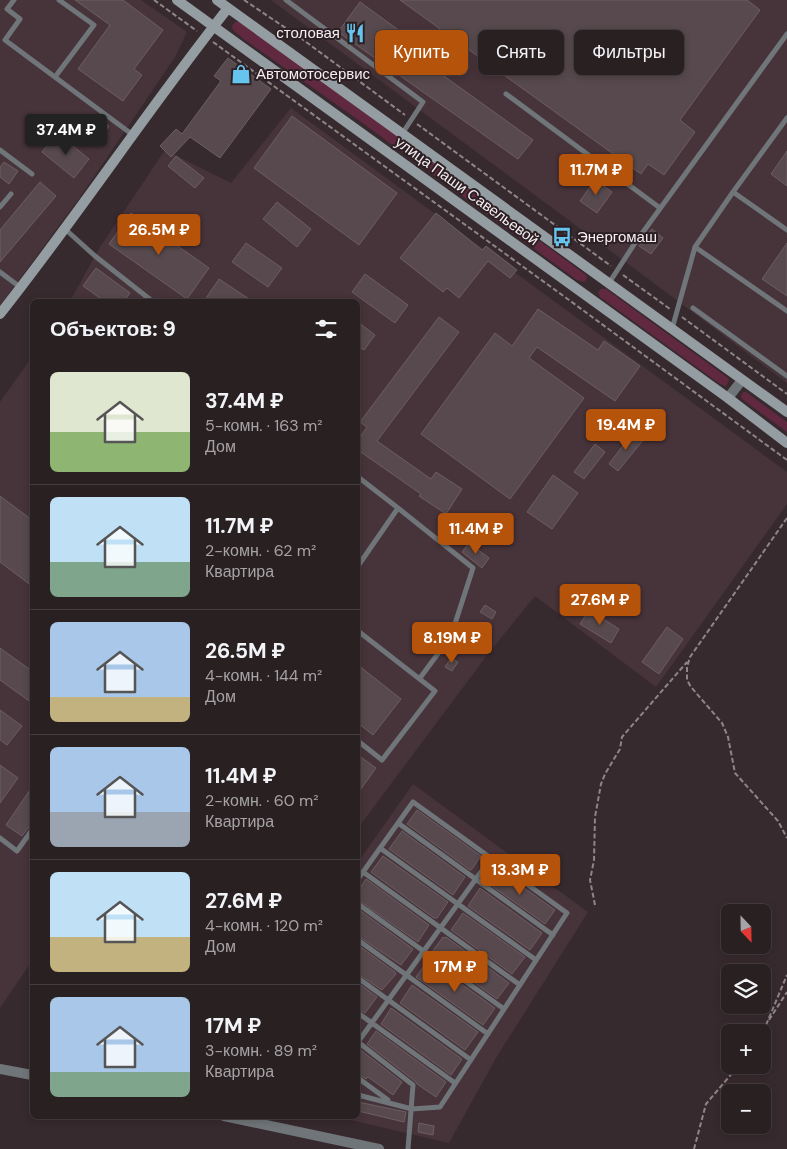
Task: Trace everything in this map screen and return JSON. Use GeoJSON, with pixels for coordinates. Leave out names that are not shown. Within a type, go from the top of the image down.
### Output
{"type":"FeatureCollection","features":[{"type":"Feature","properties":{"kind":"street","name":"улица Паши Савельевой"},"geometry":{"type":"LineString","coordinates":[[177,0],[728,398],[787,443]]}},
{"type":"Feature","properties":{"kind":"street","name":"улица Паши Савельевой"},"geometry":{"type":"LineString","coordinates":[[217,0],[787,412]]}},
{"type":"Feature","properties":{"kind":"street"},"geometry":{"type":"LineString","coordinates":[[0,314],[228,8]]}},
{"type":"Feature","properties":{"kind":"street"},"geometry":{"type":"LineString","coordinates":[[728,398],[742,380]]}},
{"type":"Feature","properties":{"kind":"street"},"geometry":{"type":"LineString","coordinates":[[0,1069],[30,1075]]}},
{"type":"Feature","properties":{"kind":"street"},"geometry":{"type":"LineString","coordinates":[[238,1119],[379,1149]]}},
{"type":"Feature","properties":{"kind":"lane"},"geometry":{"type":"LineString","coordinates":[[14,0],[7,9],[20,19],[5,40],[133,134]]}},
{"type":"Feature","properties":{"kind":"lane"},"geometry":{"type":"LineString","coordinates":[[55,77],[94,25],[59,0]]}},
{"type":"Feature","properties":{"kind":"lane"},"geometry":{"type":"LineString","coordinates":[[286,0],[423,102],[402,134]]}},
{"type":"Feature","properties":{"kind":"lane"},"geometry":{"type":"LineString","coordinates":[[608,283],[660,208],[787,34]]}},
{"type":"Feature","properties":{"kind":"lane"},"geometry":{"type":"LineString","coordinates":[[506,94],[660,208]]}},
{"type":"Feature","properties":{"kind":"lane"},"geometry":{"type":"LineString","coordinates":[[672,329],[695,247],[787,118]]}},
{"type":"Feature","properties":{"kind":"lane"},"geometry":{"type":"LineString","coordinates":[[0,150],[32,174]]}},
{"type":"Feature","properties":{"kind":"lane"},"geometry":{"type":"LineString","coordinates":[[733,192],[787,230]]}},
{"type":"Feature","properties":{"kind":"lane"},"geometry":{"type":"LineString","coordinates":[[0,207],[11,194]]}},
{"type":"Feature","properties":{"kind":"lane"},"geometry":{"type":"LineString","coordinates":[[65,229],[95,256],[149,299]]}},
{"type":"Feature","properties":{"kind":"lane"},"geometry":{"type":"LineString","coordinates":[[695,247],[787,311]]}},
{"type":"Feature","properties":{"kind":"lane"},"geometry":{"type":"LineString","coordinates":[[0,272],[21,288]]}},
{"type":"Feature","properties":{"kind":"lane"},"geometry":{"type":"LineString","coordinates":[[693,308],[787,376]]}},
{"type":"Feature","properties":{"kind":"lane"},"geometry":{"type":"LineString","coordinates":[[360,479],[473,568],[451,636],[420,678]]}},
{"type":"Feature","properties":{"kind":"lane"},"geometry":{"type":"LineString","coordinates":[[360,563],[398,508]]}},
{"type":"Feature","properties":{"kind":"lane"},"geometry":{"type":"LineString","coordinates":[[360,633],[435,690],[382,760],[360,743]]}},
{"type":"Feature","properties":{"kind":"lane"},"geometry":{"type":"LineString","coordinates":[[360,877],[413,802],[567,914],[440,1108],[412,1109],[360,1095]]}},
{"type":"Feature","properties":{"kind":"lane"},"geometry":{"type":"LineString","coordinates":[[398,823],[553,934]]}},
{"type":"Feature","properties":{"kind":"lane"},"geometry":{"type":"LineString","coordinates":[[0,838],[16,851],[30,833]]}},
{"type":"Feature","properties":{"kind":"lane"},"geometry":{"type":"LineString","coordinates":[[380,848],[536,960]]}},
{"type":"Feature","properties":{"kind":"lane"},"geometry":{"type":"LineString","coordinates":[[360,1039],[491,858]]}},
{"type":"Feature","properties":{"kind":"lane"},"geometry":{"type":"LineString","coordinates":[[363,872],[520,985]]}},
{"type":"Feature","properties":{"kind":"lane"},"geometry":{"type":"LineString","coordinates":[[360,905],[504,1009]]}},
{"type":"Feature","properties":{"kind":"lane"},"geometry":{"type":"LineString","coordinates":[[360,941],[488,1034]]}},
{"type":"Feature","properties":{"kind":"lane"},"geometry":{"type":"LineString","coordinates":[[360,979],[471,1060]]}},
{"type":"Feature","properties":{"kind":"lane"},"geometry":{"type":"LineString","coordinates":[[360,1014],[455,1083]]}},
{"type":"Feature","properties":{"kind":"lane"},"geometry":{"type":"LineString","coordinates":[[360,1044],[413,1085],[408,1149]]}},
{"type":"Feature","properties":{"kind":"lane"},"geometry":{"type":"LineString","coordinates":[[360,1079],[391,1102]]}},
{"type":"Feature","properties":{"kind":"path"},"geometry":{"type":"LineString","coordinates":[[154,0],[787,460]]}},
{"type":"Feature","properties":{"kind":"path"},"geometry":{"type":"LineString","coordinates":[[244,0],[302,39],[787,394]]}},
{"type":"Feature","properties":{"kind":"path"},"geometry":{"type":"LineString","coordinates":[[595,905],[590,880],[594,860],[595,817],[601,784],[620,749],[622,737],[689,660],[787,518]]}},
{"type":"Feature","properties":{"kind":"path"},"geometry":{"type":"LineString","coordinates":[[689,660],[687,680],[722,723],[728,737],[735,773],[778,821],[787,838]]}},
{"type":"Feature","properties":{"kind":"path"},"geometry":{"type":"LineString","coordinates":[[766,1024],[787,975]]}},
{"type":"Feature","properties":{"kind":"path"},"geometry":{"type":"LineString","coordinates":[[767,1024],[787,992]]}},
{"type":"Feature","properties":{"kind":"path"},"geometry":{"type":"LineString","coordinates":[[694,1149],[706,1104],[731,1074]]}},
{"type":"Feature","properties":{"kind":"shaded area"},"geometry":{"type":"Polygon","coordinates":[[[0,0],[141,0],[187,32],[175,57],[83,193],[0,306],[0,0]]]}},
{"type":"Feature","properties":{"kind":"shaded area"},"geometry":{"type":"Polygon","coordinates":[[[271,0],[787,0],[787,383],[271,0]]]}},
{"type":"Feature","properties":{"kind":"shaded area"},"geometry":{"type":"Polygon","coordinates":[[[235,22],[240,22],[402,134],[469,189],[586,275],[587,278],[584,282],[577,280],[357,119],[245,40],[233,30],[232,26],[235,22]]]}},
{"type":"Feature","properties":{"kind":"shaded area"},"geometry":{"type":"Polygon","coordinates":[[[291,108],[787,472],[787,504],[656,687],[535,596],[488,654],[360,825],[360,299],[71,299],[100,247],[165,150],[231,183],[291,108]]]}},
{"type":"Feature","properties":{"kind":"shaded area"},"geometry":{"type":"Polygon","coordinates":[[[601,289],[606,289],[728,378],[729,381],[726,386],[720,384],[600,297],[598,292],[601,289]]]}},
{"type":"Feature","properties":{"kind":"shaded area"},"geometry":{"type":"Polygon","coordinates":[[[30,360],[30,964],[0,1008],[0,402],[30,360]]]}},
{"type":"Feature","properties":{"kind":"shaded area"},"geometry":{"type":"Polygon","coordinates":[[[743,392],[746,392],[787,422],[787,432],[742,399],[743,392]]]}},
{"type":"Feature","properties":{"kind":"shaded area"},"geometry":{"type":"Polygon","coordinates":[[[413,784],[588,912],[496,1058],[449,1143],[346,1119],[360,1119],[360,859],[413,784]]]}},
{"type":"Feature","properties":{"kind":"building"},"geometry":{"type":"Polygon","coordinates":[[[75,0],[123,0],[163,30],[134,69],[142,75],[123,101],[78,69],[110,25],[75,0]]]}},
{"type":"Feature","properties":{"kind":"building"},"geometry":{"type":"Polygon","coordinates":[[[400,0],[747,0],[760,10],[680,120],[695,132],[664,175],[648,164],[641,174],[504,75],[564,75],[564,30],[478,30],[478,56],[468,49],[468,30],[442,30],[400,0]]]}},
{"type":"Feature","properties":{"kind":"building"},"geometry":{"type":"Polygon","coordinates":[[[360,2],[398,30],[375,30],[375,58],[338,32],[360,2]]]}},
{"type":"Feature","properties":{"kind":"building"},"geometry":{"type":"Polygon","coordinates":[[[228,58],[271,89],[220,158],[190,137],[171,157],[160,146],[176,129],[182,134],[221,81],[214,76],[228,58]]]}},
{"type":"Feature","properties":{"kind":"building"},"geometry":{"type":"Polygon","coordinates":[[[399,75],[443,75],[533,140],[518,159],[399,75]]]}},
{"type":"Feature","properties":{"kind":"building"},"geometry":{"type":"Polygon","coordinates":[[[92,115],[109,126],[98,143],[81,132],[92,115]]]}},
{"type":"Feature","properties":{"kind":"building"},"geometry":{"type":"Polygon","coordinates":[[[292,116],[397,193],[359,245],[254,168],[292,116]]]}},
{"type":"Feature","properties":{"kind":"building"},"geometry":{"type":"Polygon","coordinates":[[[57,133],[89,159],[74,178],[42,152],[57,133]]]}},
{"type":"Feature","properties":{"kind":"building"},"geometry":{"type":"Polygon","coordinates":[[[787,151],[787,186],[771,174],[787,151]]]}},
{"type":"Feature","properties":{"kind":"building"},"geometry":{"type":"Polygon","coordinates":[[[176,156],[204,178],[195,188],[168,166],[176,156]]]}},
{"type":"Feature","properties":{"kind":"building"},"geometry":{"type":"Polygon","coordinates":[[[4,162],[18,171],[9,184],[0,177],[0,167],[4,162]]]}},
{"type":"Feature","properties":{"kind":"building"},"geometry":{"type":"Polygon","coordinates":[[[595,180],[612,192],[597,213],[580,201],[595,180]]]}},
{"type":"Feature","properties":{"kind":"building"},"geometry":{"type":"Polygon","coordinates":[[[40,182],[56,196],[0,262],[0,230],[40,182]]]}},
{"type":"Feature","properties":{"kind":"building"},"geometry":{"type":"Polygon","coordinates":[[[277,202],[311,229],[297,247],[263,219],[277,202]]]}},
{"type":"Feature","properties":{"kind":"building"},"geometry":{"type":"Polygon","coordinates":[[[131,213],[209,268],[187,299],[109,244],[131,213]]]}},
{"type":"Feature","properties":{"kind":"building"},"geometry":{"type":"Polygon","coordinates":[[[436,213],[482,250],[486,246],[517,270],[510,278],[488,261],[459,298],[447,288],[443,292],[400,258],[436,213]]]}},
{"type":"Feature","properties":{"kind":"building"},"geometry":{"type":"Polygon","coordinates":[[[652,229],[663,238],[651,254],[639,246],[652,229]]]}},
{"type":"Feature","properties":{"kind":"building"},"geometry":{"type":"Polygon","coordinates":[[[246,243],[282,268],[268,287],[232,262],[246,243]]]}},
{"type":"Feature","properties":{"kind":"building"},"geometry":{"type":"Polygon","coordinates":[[[787,243],[787,296],[762,279],[787,243]]]}},
{"type":"Feature","properties":{"kind":"building"},"geometry":{"type":"Polygon","coordinates":[[[96,268],[130,293],[126,299],[101,299],[83,286],[96,268]]]}},
{"type":"Feature","properties":{"kind":"building"},"geometry":{"type":"Polygon","coordinates":[[[365,274],[408,305],[395,323],[352,292],[365,274]]]}},
{"type":"Feature","properties":{"kind":"building"},"geometry":{"type":"Polygon","coordinates":[[[219,279],[249,299],[205,299],[219,279]]]}},
{"type":"Feature","properties":{"kind":"building"},"geometry":{"type":"Polygon","coordinates":[[[538,309],[598,350],[604,341],[640,366],[615,401],[537,347],[529,358],[584,398],[510,499],[421,434],[495,333],[512,346],[538,309]]]}},
{"type":"Feature","properties":{"kind":"building"},"geometry":{"type":"Polygon","coordinates":[[[439,317],[459,332],[377,441],[431,479],[436,472],[462,489],[446,514],[360,451],[360,437],[367,427],[360,422],[439,317]]]}},
{"type":"Feature","properties":{"kind":"building"},"geometry":{"type":"Polygon","coordinates":[[[360,324],[375,335],[364,350],[360,347],[360,324]]]}},
{"type":"Feature","properties":{"kind":"building"},"geometry":{"type":"Polygon","coordinates":[[[634,431],[644,439],[618,471],[609,464],[634,431]]]}},
{"type":"Feature","properties":{"kind":"building"},"geometry":{"type":"Polygon","coordinates":[[[595,444],[605,452],[584,479],[574,472],[595,444]]]}},
{"type":"Feature","properties":{"kind":"building"},"geometry":{"type":"Polygon","coordinates":[[[553,475],[578,493],[552,529],[527,512],[553,475]]]}},
{"type":"Feature","properties":{"kind":"building"},"geometry":{"type":"Polygon","coordinates":[[[0,496],[30,518],[30,584],[0,562],[0,496]]]}},
{"type":"Feature","properties":{"kind":"building"},"geometry":{"type":"Polygon","coordinates":[[[469,543],[489,558],[482,568],[462,552],[469,543]]]}},
{"type":"Feature","properties":{"kind":"building"},"geometry":{"type":"Polygon","coordinates":[[[485,605],[496,612],[492,619],[480,612],[485,605]]]}},
{"type":"Feature","properties":{"kind":"building"},"geometry":{"type":"Polygon","coordinates":[[[589,610],[619,629],[611,643],[580,624],[589,610]]]}},
{"type":"Feature","properties":{"kind":"building"},"geometry":{"type":"Polygon","coordinates":[[[667,627],[683,639],[659,674],[642,662],[667,627]]]}},
{"type":"Feature","properties":{"kind":"building"},"geometry":{"type":"Polygon","coordinates":[[[0,648],[30,670],[30,702],[0,680],[0,648]]]}},
{"type":"Feature","properties":{"kind":"building"},"geometry":{"type":"Polygon","coordinates":[[[451,658],[458,662],[452,671],[445,667],[451,658]]]}},
{"type":"Feature","properties":{"kind":"building"},"geometry":{"type":"Polygon","coordinates":[[[360,667],[401,699],[373,735],[360,725],[360,667]]]}},
{"type":"Feature","properties":{"kind":"building"},"geometry":{"type":"Polygon","coordinates":[[[0,710],[22,726],[7,745],[0,740],[0,710]]]}},
{"type":"Feature","properties":{"kind":"building"},"geometry":{"type":"Polygon","coordinates":[[[360,756],[376,768],[360,790],[360,756]]]}},
{"type":"Feature","properties":{"kind":"building"},"geometry":{"type":"Polygon","coordinates":[[[0,765],[18,778],[0,803],[0,765]]]}},
{"type":"Feature","properties":{"kind":"building"},"geometry":{"type":"Polygon","coordinates":[[[30,790],[30,826],[22,836],[6,825],[30,790]]]}},
{"type":"Feature","properties":{"kind":"building"},"geometry":{"type":"Polygon","coordinates":[[[417,810],[481,856],[472,869],[470,870],[407,824],[417,810]]]}},
{"type":"Feature","properties":{"kind":"building"},"geometry":{"type":"Polygon","coordinates":[[[402,831],[465,877],[453,895],[389,849],[402,831]]]}},
{"type":"Feature","properties":{"kind":"building"},"geometry":{"type":"Polygon","coordinates":[[[383,856],[448,902],[437,918],[434,918],[371,872],[383,856]]]}},
{"type":"Feature","properties":{"kind":"building"},"geometry":{"type":"Polygon","coordinates":[[[495,867],[555,910],[545,924],[485,881],[495,867]]]}},
{"type":"Feature","properties":{"kind":"building"},"geometry":{"type":"Polygon","coordinates":[[[366,879],[429,925],[418,942],[360,901],[360,888],[366,879]]]}},
{"type":"Feature","properties":{"kind":"building"},"geometry":{"type":"Polygon","coordinates":[[[480,888],[542,933],[530,950],[468,906],[480,888]]]}},
{"type":"Feature","properties":{"kind":"building"},"geometry":{"type":"Polygon","coordinates":[[[360,910],[413,949],[401,965],[360,937],[360,910]]]}},
{"type":"Feature","properties":{"kind":"building"},"geometry":{"type":"Polygon","coordinates":[[[463,913],[525,957],[512,974],[451,930],[463,913]]]}},
{"type":"Feature","properties":{"kind":"building"},"geometry":{"type":"Polygon","coordinates":[[[443,937],[446,937],[509,983],[497,999],[432,952],[443,937]]]}},
{"type":"Feature","properties":{"kind":"building"},"geometry":{"type":"Polygon","coordinates":[[[360,946],[395,972],[396,974],[382,990],[360,975],[360,946]]]}},
{"type":"Feature","properties":{"kind":"building"},"geometry":{"type":"Polygon","coordinates":[[[428,960],[495,1008],[483,1025],[416,977],[428,960]]]}},
{"type":"Feature","properties":{"kind":"building"},"geometry":{"type":"Polygon","coordinates":[[[360,984],[377,997],[365,1013],[360,1010],[360,984]]]}},
{"type":"Feature","properties":{"kind":"building"},"geometry":{"type":"Polygon","coordinates":[[[412,985],[478,1032],[465,1050],[400,1003],[412,985]]]}},
{"type":"Feature","properties":{"kind":"building"},"geometry":{"type":"Polygon","coordinates":[[[391,1008],[462,1059],[451,1075],[381,1024],[391,1008]]]}},
{"type":"Feature","properties":{"kind":"building"},"geometry":{"type":"Polygon","coordinates":[[[376,1031],[446,1082],[436,1097],[367,1044],[376,1031]]]}},
{"type":"Feature","properties":{"kind":"building"},"geometry":{"type":"Polygon","coordinates":[[[360,1050],[402,1082],[393,1095],[368,1077],[366,1079],[360,1075],[360,1050]]]}},
{"type":"Feature","properties":{"kind":"building"},"geometry":{"type":"Polygon","coordinates":[[[360,1102],[406,1112],[404,1122],[360,1111],[360,1102]]]}},
{"type":"Feature","properties":{"kind":"building"},"geometry":{"type":"Polygon","coordinates":[[[419,1123],[434,1126],[433,1135],[418,1132],[419,1123]]]}},
{"type":"Feature","properties":{"kind":"place","name":"столовая"},"geometry":{"type":"Point","coordinates":[355,33]}},
{"type":"Feature","properties":{"kind":"place","name":"Автомотосервис"},"geometry":{"type":"Point","coordinates":[241,74]}},
{"type":"Feature","properties":{"kind":"place","name":"Энергомаш"},"geometry":{"type":"Point","coordinates":[562,237]}}]}
